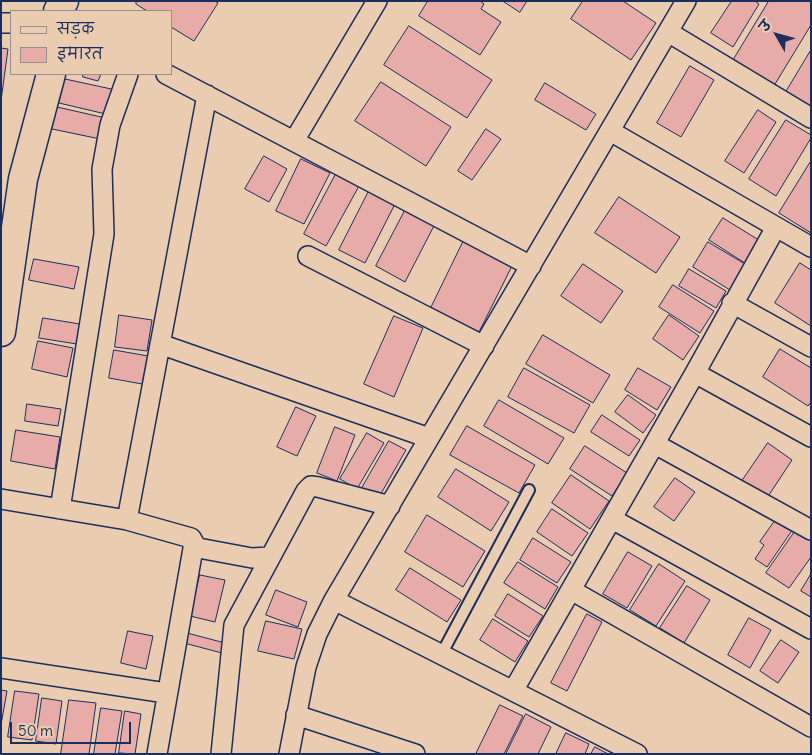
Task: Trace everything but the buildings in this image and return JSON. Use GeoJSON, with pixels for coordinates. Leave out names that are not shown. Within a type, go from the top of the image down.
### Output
{"type":"FeatureCollection","features":[{"type":"Feature","properties":{"kind":"street"},"geometry":{"type":"LineString","coordinates":[[294,141],[377,1]]}},
{"type":"Feature","properties":{"kind":"street"},"geometry":{"type":"LineString","coordinates":[[289,754],[306,667],[318,634],[334,600],[686,1]]}},
{"type":"Feature","properties":{"kind":"street"},"geometry":{"type":"LineString","coordinates":[[668,32],[811,118]]}},
{"type":"Feature","properties":{"kind":"street"},"geometry":{"type":"LineString","coordinates":[[1,220],[10,186],[32,75]]}},
{"type":"Feature","properties":{"kind":"street"},"geometry":{"type":"LineString","coordinates":[[1,332],[10,186],[51,75]]}},
{"type":"Feature","properties":{"kind":"street"},"geometry":{"type":"LineString","coordinates":[[60,508],[104,234],[102,169],[110,126],[128,75]]}},
{"type":"Feature","properties":{"kind":"street"},"geometry":{"type":"LineString","coordinates":[[168,75],[531,266]]}},
{"type":"Feature","properties":{"kind":"street"},"geometry":{"type":"LineString","coordinates":[[127,520],[207,95]]}},
{"type":"Feature","properties":{"kind":"street"},"geometry":{"type":"LineString","coordinates":[[610,131],[811,247]]}},
{"type":"Feature","properties":{"kind":"street"},"geometry":{"type":"LineString","coordinates":[[513,691],[655,444],[776,227]]}},
{"type":"Feature","properties":{"kind":"street"},"geometry":{"type":"LineString","coordinates":[[308,256],[484,346]]}},
{"type":"Feature","properties":{"kind":"street"},"geometry":{"type":"LineString","coordinates":[[732,303],[811,348]]}},
{"type":"Feature","properties":{"kind":"street"},"geometry":{"type":"LineString","coordinates":[[160,344],[429,438]]}},
{"type":"Feature","properties":{"kind":"street"},"geometry":{"type":"LineString","coordinates":[[695,373],[811,437]]}},
{"type":"Feature","properties":{"kind":"street"},"geometry":{"type":"LineString","coordinates":[[655,444],[811,530]]}},
{"type":"Feature","properties":{"kind":"street"},"geometry":{"type":"LineString","coordinates":[[221,754],[232,630],[269,557],[306,491],[311,486],[390,506]]}},
{"type":"Feature","properties":{"kind":"street"},"geometry":{"type":"LineString","coordinates":[[1,499],[127,520],[183,534],[191,538],[193,547],[166,693],[157,754]]}},
{"type":"Feature","properties":{"kind":"street"},"geometry":{"type":"LineString","coordinates":[[612,519],[811,630]]}},
{"type":"Feature","properties":{"kind":"street"},"geometry":{"type":"LineString","coordinates":[[193,547],[252,558],[269,557]]}},
{"type":"Feature","properties":{"kind":"street"},"geometry":{"type":"LineString","coordinates":[[571,590],[811,727]]}},
{"type":"Feature","properties":{"kind":"street"},"geometry":{"type":"LineString","coordinates":[[334,600],[637,754]]}},
{"type":"Feature","properties":{"kind":"street"},"geometry":{"type":"LineString","coordinates":[[1,668],[166,693]]}},
{"type":"Feature","properties":{"kind":"street"},"geometry":{"type":"LineString","coordinates":[[296,715],[415,754]]}},
{"type":"Feature","properties":{"kind":"lane"},"geometry":{"type":"LineString","coordinates":[[441,655],[529,490]]}}]}
